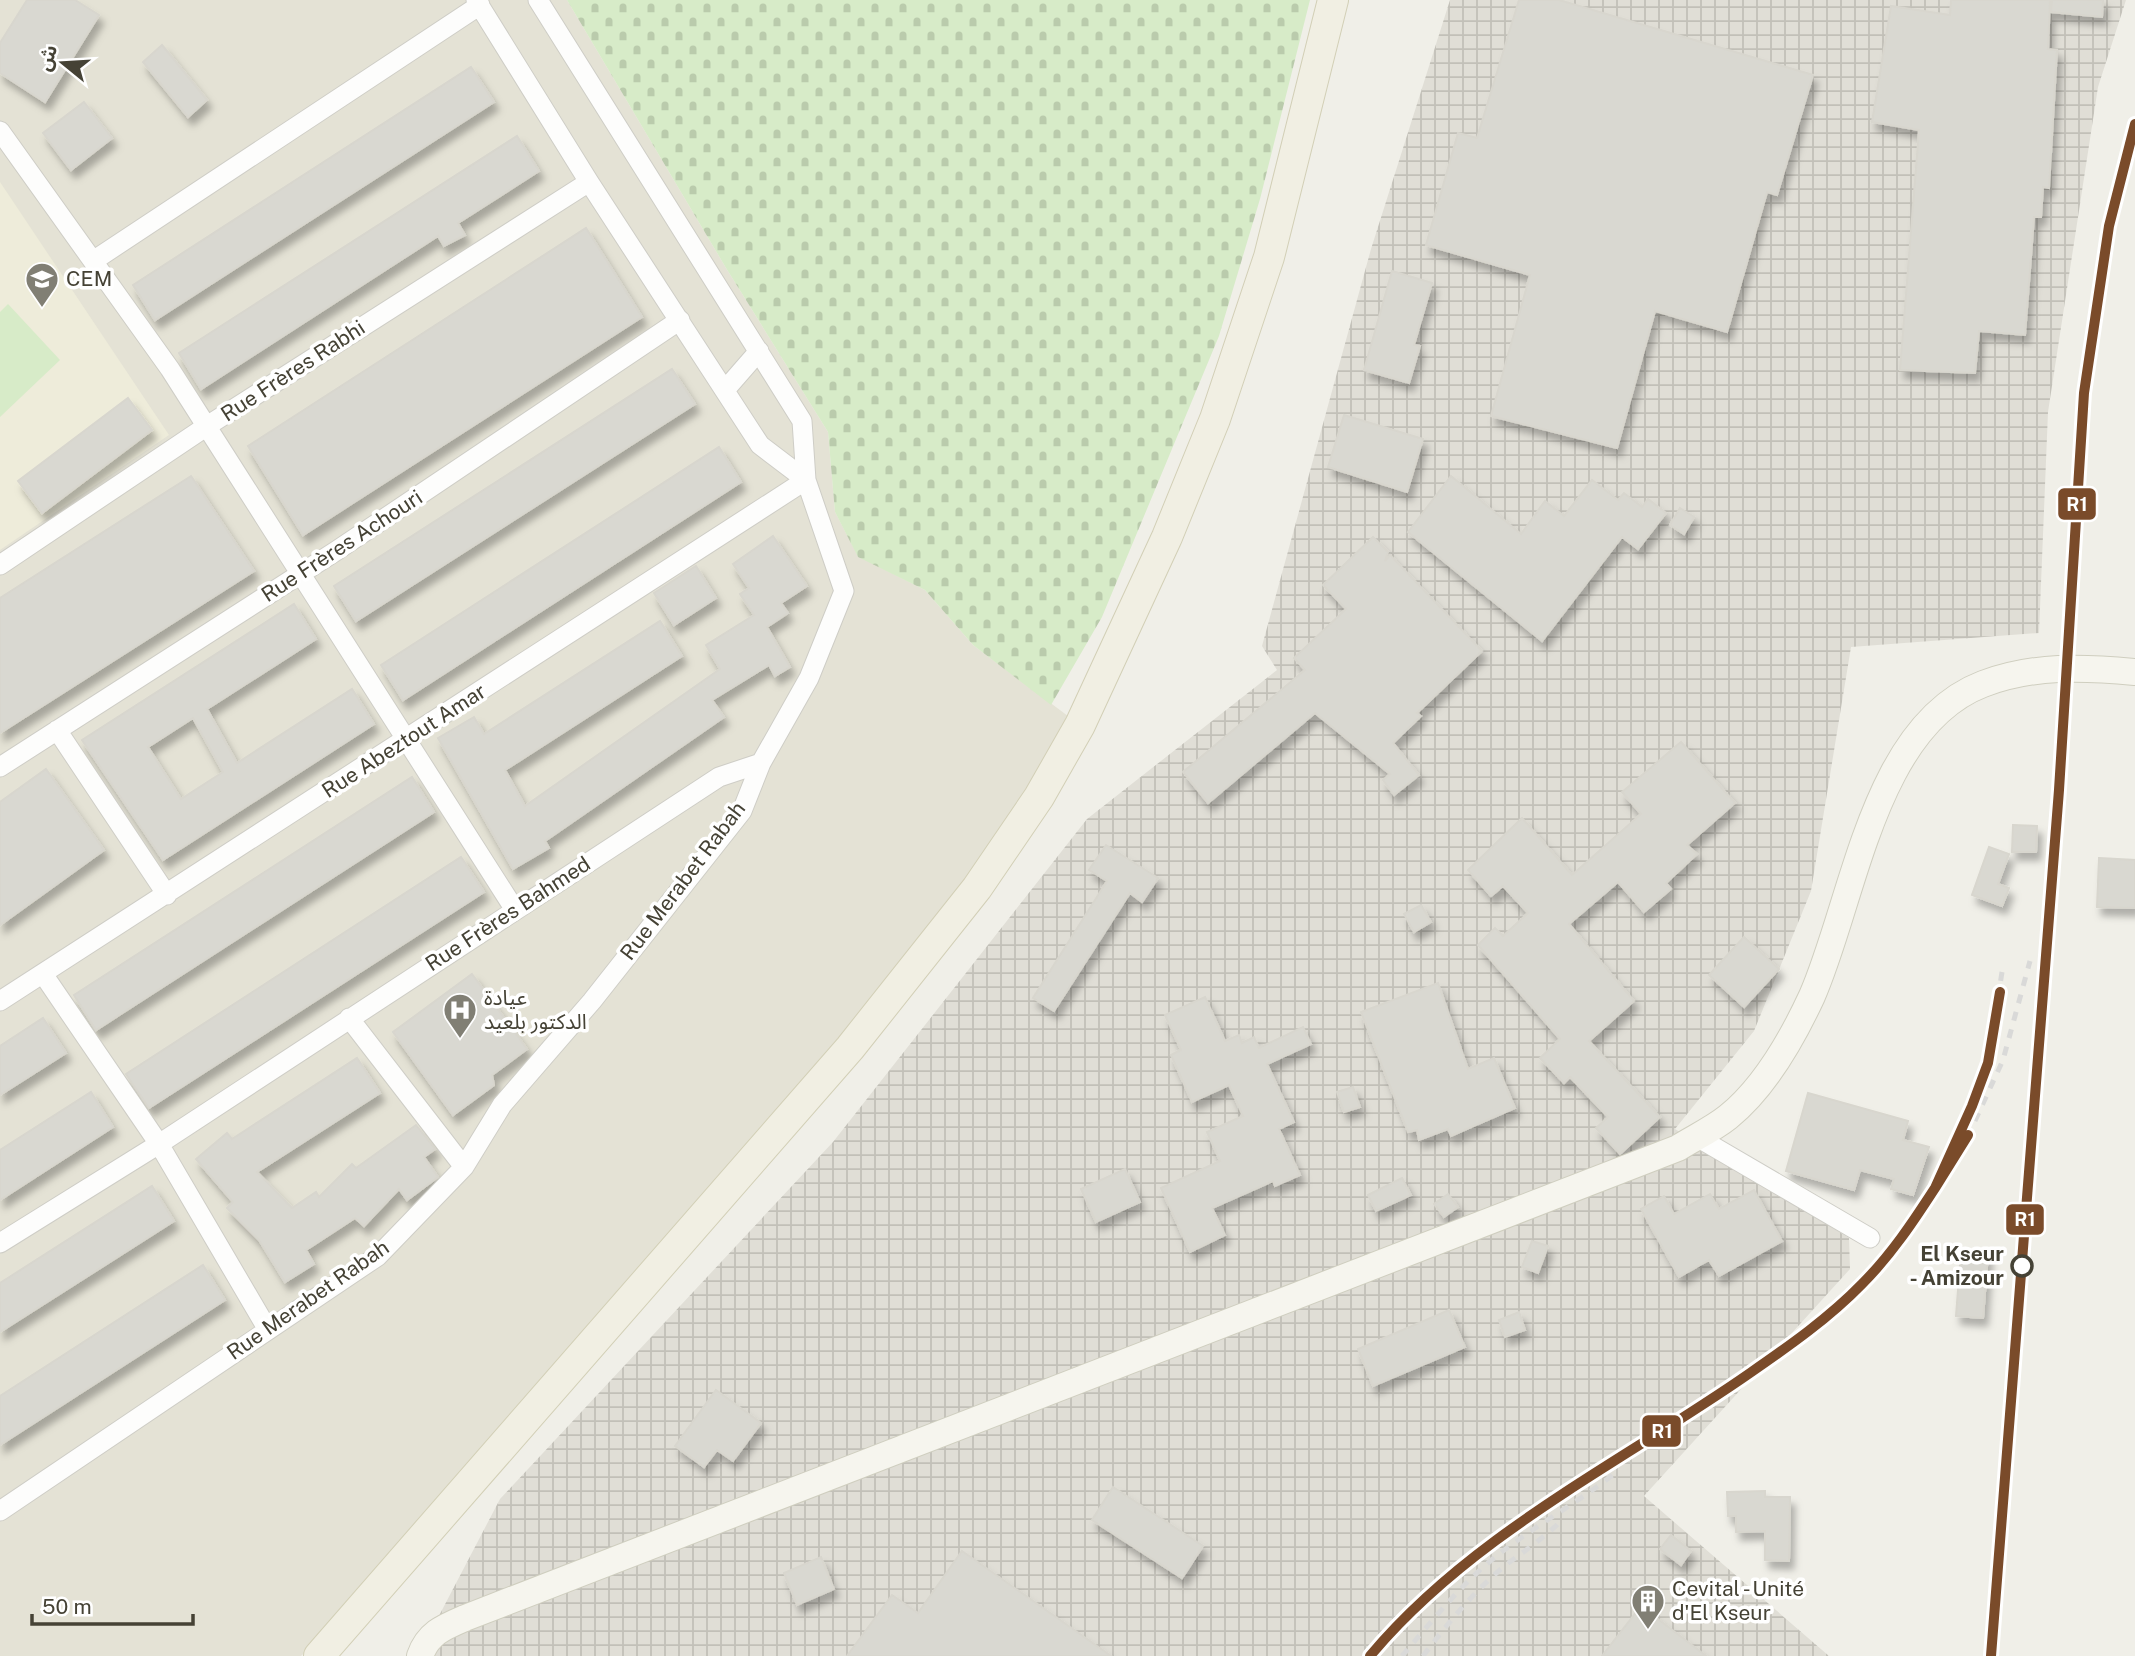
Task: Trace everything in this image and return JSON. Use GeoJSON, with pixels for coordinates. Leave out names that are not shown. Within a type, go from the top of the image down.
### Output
{"type":"FeatureCollection","features":[{"type":"Feature","properties":{"kind":"main road"},"geometry":{"type":"LineString","coordinates":[[318,1656],[850,1048],[977,888],[1039,797],[1080,725],[1112,649],[1167,537],[1215,419],[1269,257],[1333,0]]}},
{"type":"Feature","properties":{"kind":"main road"},"geometry":{"type":"LineString","coordinates":[[420,1652],[435,1631],[465,1618],[1642,1163],[1697,1137],[1728,1117],[1738,1107],[1791,1035],[1812,995],[1856,859],[1902,757],[1915,737],[1954,699],[1983,684],[2026,672],[2073,667],[2135,672]]}},
{"type":"Feature","properties":{"kind":"main road"},"geometry":{"type":"LineString","coordinates":[[301,1656],[403,1557]]}},
{"type":"Feature","properties":{"kind":"street"},"geometry":{"type":"LineString","coordinates":[[538,0],[802,421],[806,480],[844,591],[809,678],[761,763]]}},
{"type":"Feature","properties":{"kind":"street"},"geometry":{"type":"LineString","coordinates":[[93,261],[478,3],[589,182],[760,445],[806,480]]}},
{"type":"Feature","properties":{"kind":"street"},"geometry":{"type":"LineString","coordinates":[[0,131],[206,426],[515,909]]}},
{"type":"Feature","properties":{"kind":"street","name":"Rue Frères Rabhi"},"geometry":{"type":"LineString","coordinates":[[0,565],[206,426],[589,182]]}},
{"type":"Feature","properties":{"kind":"street","name":"Rue Frères Achouri"},"geometry":{"type":"LineString","coordinates":[[0,767],[300,573],[680,320]]}},
{"type":"Feature","properties":{"kind":"street"},"geometry":{"type":"LineString","coordinates":[[725,390],[759,351]]}},
{"type":"Feature","properties":{"kind":"street","name":"Rue Abeztout Amar"},"geometry":{"type":"LineString","coordinates":[[0,1001],[806,480]]}},
{"type":"Feature","properties":{"kind":"street"},"geometry":{"type":"LineString","coordinates":[[57,730],[167,895]]}},
{"type":"Feature","properties":{"kind":"street","name":"Rue Frères Bahmed"},"geometry":{"type":"LineString","coordinates":[[0,1243],[159,1144],[719,777],[761,763]]}},
{"type":"Feature","properties":{"kind":"street","name":"Rue Merabet Rabah"},"geometry":{"type":"LineString","coordinates":[[0,1511],[378,1256],[464,1167],[502,1105],[592,1001],[742,811],[761,763]]}},
{"type":"Feature","properties":{"kind":"street"},"geometry":{"type":"LineString","coordinates":[[43,974],[159,1144],[268,1330]]}},
{"type":"Feature","properties":{"kind":"street"},"geometry":{"type":"LineString","coordinates":[[349,1018],[464,1167]]}},
{"type":"Feature","properties":{"kind":"street"},"geometry":{"type":"LineString","coordinates":[[1697,1137],[1870,1238]]}},
{"type":"Feature","properties":{"kind":"shaded area"},"geometry":{"type":"Polygon","coordinates":[[[0,0],[567,0],[726,268],[828,432],[835,512],[858,556],[925,590],[973,645],[1080,725],[977,888],[403,1557],[301,1656],[0,1656],[0,0]]]}},
{"type":"Feature","properties":{"kind":"shaded area"},"geometry":{"type":"Polygon","coordinates":[[[1450,0],[2126,0],[2098,87],[2048,412],[2039,633],[1851,647],[1811,891],[1754,1031],[1675,1129],[1849,1238],[1850,1269],[1644,1496],[1829,1656],[418,1656],[500,1499],[833,1142],[1087,819],[1277,670],[1262,646],[1371,249],[1450,0]]]}},
{"type":"Feature","properties":{"kind":"shaded area","name":"CEM"},"geometry":{"type":"Polygon","coordinates":[[[0,182],[169,435],[0,550],[0,182]]]}},
{"type":"Feature","properties":{"kind":"green space"},"geometry":{"type":"Polygon","coordinates":[[[567,0],[1310,0],[1260,199],[1219,336],[1102,617],[1051,705],[973,645],[925,590],[858,557],[835,512],[828,432],[726,268],[567,0]]]}},
{"type":"Feature","properties":{"kind":"green space"},"geometry":{"type":"Polygon","coordinates":[[[8,304],[60,360],[0,417],[0,312],[8,304]]]}},
{"type":"Feature","properties":{"kind":"building"},"geometry":{"type":"Polygon","coordinates":[[[27,0],[75,0],[99,15],[45,102],[0,73],[0,43],[27,0]]]}},
{"type":"Feature","properties":{"kind":"building"},"geometry":{"type":"Polygon","coordinates":[[[1519,0],[1559,0],[1813,75],[1777,195],[1767,192],[1727,332],[1655,311],[1617,448],[1491,416],[1530,275],[1426,245],[1458,133],[1477,138],[1519,0]]]}},
{"type":"Feature","properties":{"kind":"building"},"geometry":{"type":"Polygon","coordinates":[[[1951,0],[2050,0],[2048,49],[2057,50],[2049,188],[2043,187],[2041,217],[2034,217],[2025,335],[1979,331],[1975,373],[1900,370],[1919,130],[1872,122],[1891,6],[1950,15],[1951,0]]]}},
{"type":"Feature","properties":{"kind":"building"},"geometry":{"type":"Polygon","coordinates":[[[2052,0],[2103,0],[2102,17],[2051,12],[2052,0]]]}},
{"type":"Feature","properties":{"kind":"building"},"geometry":{"type":"Polygon","coordinates":[[[162,45],[207,100],[188,117],[143,62],[162,45]]]}},
{"type":"Feature","properties":{"kind":"building"},"geometry":{"type":"Polygon","coordinates":[[[471,67],[494,102],[155,320],[133,285],[471,67]]]}},
{"type":"Feature","properties":{"kind":"building"},"geometry":{"type":"Polygon","coordinates":[[[84,102],[112,138],[71,170],[43,133],[84,102]]]}},
{"type":"Feature","properties":{"kind":"building"},"geometry":{"type":"Polygon","coordinates":[[[517,136],[539,171],[458,223],[465,235],[444,246],[438,236],[201,389],[179,353],[517,136]]]}},
{"type":"Feature","properties":{"kind":"building"},"geometry":{"type":"Polygon","coordinates":[[[586,228],[642,317],[303,535],[248,446],[586,228]]]}},
{"type":"Feature","properties":{"kind":"building"},"geometry":{"type":"Polygon","coordinates":[[[1392,271],[1432,283],[1414,345],[1420,346],[1409,383],[1364,370],[1392,271]]]}},
{"type":"Feature","properties":{"kind":"building"},"geometry":{"type":"Polygon","coordinates":[[[672,369],[695,404],[356,621],[334,586],[672,369]]]}},
{"type":"Feature","properties":{"kind":"building"},"geometry":{"type":"Polygon","coordinates":[[[128,398],[152,430],[42,513],[18,481],[128,398]]]}},
{"type":"Feature","properties":{"kind":"building"},"geometry":{"type":"Polygon","coordinates":[[[1344,415],[1423,439],[1407,492],[1328,467],[1344,415]]]}},
{"type":"Feature","properties":{"kind":"building"},"geometry":{"type":"Polygon","coordinates":[[[719,447],[741,482],[403,700],[381,665],[719,447]]]}},
{"type":"Feature","properties":{"kind":"building"},"geometry":{"type":"Polygon","coordinates":[[[191,476],[254,571],[0,733],[0,598],[191,476]]]}},
{"type":"Feature","properties":{"kind":"building"},"geometry":{"type":"Polygon","coordinates":[[[1451,476],[1521,534],[1545,501],[1564,516],[1592,480],[1618,500],[1624,493],[1642,507],[1648,499],[1666,513],[1638,549],[1622,537],[1542,641],[1408,532],[1451,476]]]}},
{"type":"Feature","properties":{"kind":"building"},"geometry":{"type":"Polygon","coordinates":[[[1680,508],[1694,517],[1684,534],[1670,525],[1680,508]]]}},
{"type":"Feature","properties":{"kind":"building"},"geometry":{"type":"Polygon","coordinates":[[[773,536],[807,586],[781,603],[788,613],[767,627],[790,667],[775,676],[769,665],[712,700],[724,717],[545,841],[549,848],[513,869],[438,738],[474,717],[484,734],[660,621],[682,656],[505,770],[525,806],[720,669],[706,645],[754,615],[740,594],[749,588],[733,564],[773,536]]]}},
{"type":"Feature","properties":{"kind":"building"},"geometry":{"type":"Polygon","coordinates":[[[1373,537],[1388,552],[1385,561],[1390,555],[1482,651],[1417,713],[1421,716],[1393,743],[1419,775],[1394,795],[1383,780],[1390,774],[1315,713],[1208,803],[1183,772],[1305,670],[1294,658],[1346,609],[1323,585],[1373,537]]]}},
{"type":"Feature","properties":{"kind":"building"},"geometry":{"type":"Polygon","coordinates":[[[696,566],[716,598],[674,625],[654,593],[696,566]]]}},
{"type":"Feature","properties":{"kind":"building"},"geometry":{"type":"Polygon","coordinates":[[[294,604],[316,639],[207,709],[237,763],[352,689],[374,724],[163,860],[82,740],[294,604]],[[193,718],[148,747],[181,799],[223,772],[193,718]]]}},
{"type":"Feature","properties":{"kind":"building"},"geometry":{"type":"Polygon","coordinates":[[[1681,742],[1735,803],[1687,845],[1697,854],[1666,883],[1671,889],[1644,912],[1618,882],[1569,924],[1634,1001],[1589,1041],[1660,1117],[1620,1154],[1596,1128],[1608,1117],[1570,1077],[1564,1083],[1540,1058],[1560,1039],[1478,945],[1495,928],[1503,936],[1528,913],[1503,886],[1491,896],[1468,870],[1522,818],[1572,875],[1641,814],[1622,792],[1681,742]]]}},
{"type":"Feature","properties":{"kind":"building"},"geometry":{"type":"Polygon","coordinates":[[[46,769],[104,850],[0,925],[0,802],[46,769]]]}},
{"type":"Feature","properties":{"kind":"building"},"geometry":{"type":"Polygon","coordinates":[[[412,777],[434,812],[96,1030],[74,995],[412,777]]]}},
{"type":"Feature","properties":{"kind":"building"},"geometry":{"type":"Polygon","coordinates":[[[2013,825],[2037,826],[2036,852],[2012,852],[2013,825]]]}},
{"type":"Feature","properties":{"kind":"building"},"geometry":{"type":"Polygon","coordinates":[[[1106,845],[1158,878],[1142,902],[1130,893],[1054,1011],[1033,998],[1107,881],[1089,870],[1106,845]]]}},
{"type":"Feature","properties":{"kind":"building"},"geometry":{"type":"Polygon","coordinates":[[[1989,847],[2009,854],[1998,884],[2009,888],[2002,906],[1972,895],[1989,847]]]}},
{"type":"Feature","properties":{"kind":"building"},"geometry":{"type":"Polygon","coordinates":[[[461,857],[484,892],[149,1108],[126,1074],[461,857]]]}},
{"type":"Feature","properties":{"kind":"building"},"geometry":{"type":"Polygon","coordinates":[[[2099,858],[2135,860],[2135,908],[2097,907],[2099,858]]]}},
{"type":"Feature","properties":{"kind":"building"},"geometry":{"type":"Polygon","coordinates":[[[1421,905],[1431,922],[1414,932],[1404,914],[1421,905]]]}},
{"type":"Feature","properties":{"kind":"building"},"geometry":{"type":"Polygon","coordinates":[[[1744,937],[1779,969],[1744,1007],[1709,975],[1744,937]]]}},
{"type":"Feature","properties":{"kind":"building","name":"عيادة الدكتور بلعيد"},"geometry":{"type":"Polygon","coordinates":[[[472,974],[527,1049],[492,1075],[494,1085],[453,1115],[393,1032],[472,974]]]}},
{"type":"Feature","properties":{"kind":"building"},"geometry":{"type":"Polygon","coordinates":[[[1438,983],[1468,1069],[1494,1058],[1515,1108],[1451,1136],[1448,1129],[1419,1140],[1417,1130],[1408,1132],[1361,1012],[1438,983]]]}},
{"type":"Feature","properties":{"kind":"building"},"geometry":{"type":"Polygon","coordinates":[[[1205,997],[1225,1041],[1239,1035],[1242,1043],[1254,1037],[1259,1048],[1303,1027],[1311,1044],[1267,1064],[1294,1122],[1279,1129],[1300,1175],[1275,1186],[1273,1181],[1212,1208],[1225,1235],[1190,1252],[1161,1188],[1220,1161],[1207,1132],[1243,1116],[1229,1085],[1192,1102],[1171,1055],[1181,1050],[1165,1015],[1205,997]]]}},
{"type":"Feature","properties":{"kind":"building"},"geometry":{"type":"Polygon","coordinates":[[[43,1018],[66,1053],[0,1095],[0,1046],[43,1018]]]}},
{"type":"Feature","properties":{"kind":"building"},"geometry":{"type":"Polygon","coordinates":[[[357,1058],[380,1093],[257,1172],[292,1208],[316,1192],[319,1197],[352,1164],[356,1168],[416,1125],[435,1149],[424,1157],[438,1177],[407,1200],[399,1189],[364,1226],[355,1218],[306,1250],[314,1264],[285,1282],[259,1240],[227,1208],[233,1202],[196,1159],[227,1133],[232,1139],[357,1058]]]}},
{"type":"Feature","properties":{"kind":"building"},"geometry":{"type":"Polygon","coordinates":[[[1353,1087],[1360,1107],[1344,1112],[1337,1092],[1353,1087]]]}},
{"type":"Feature","properties":{"kind":"building"},"geometry":{"type":"Polygon","coordinates":[[[91,1092],[113,1127],[0,1200],[0,1150],[91,1092]]]}},
{"type":"Feature","properties":{"kind":"building"},"geometry":{"type":"Polygon","coordinates":[[[1808,1093],[1908,1121],[1903,1140],[1929,1147],[1913,1195],[1891,1189],[1894,1179],[1860,1170],[1854,1190],[1786,1171],[1808,1093]]]}},
{"type":"Feature","properties":{"kind":"building"},"geometry":{"type":"Polygon","coordinates":[[[1125,1169],[1140,1202],[1096,1222],[1081,1189],[1125,1169]]]}},
{"type":"Feature","properties":{"kind":"building"},"geometry":{"type":"Polygon","coordinates":[[[1402,1178],[1411,1195],[1376,1211],[1368,1195],[1402,1178]]]}},
{"type":"Feature","properties":{"kind":"building"},"geometry":{"type":"Polygon","coordinates":[[[152,1186],[174,1221],[0,1332],[0,1283],[152,1186]]]}},
{"type":"Feature","properties":{"kind":"building"},"geometry":{"type":"Polygon","coordinates":[[[1754,1190],[1782,1241],[1719,1276],[1709,1260],[1679,1277],[1641,1209],[1664,1196],[1674,1214],[1710,1194],[1719,1209],[1754,1190]]]}},
{"type":"Feature","properties":{"kind":"building"},"geometry":{"type":"Polygon","coordinates":[[[1448,1194],[1458,1207],[1444,1217],[1434,1204],[1448,1194]]]}},
{"type":"Feature","properties":{"kind":"building"},"geometry":{"type":"Polygon","coordinates":[[[1532,1241],[1548,1246],[1538,1273],[1522,1267],[1532,1241]]]}},
{"type":"Feature","properties":{"kind":"building"},"geometry":{"type":"Polygon","coordinates":[[[1961,1251],[1988,1254],[1983,1318],[1956,1316],[1961,1251]]]}},
{"type":"Feature","properties":{"kind":"building"},"geometry":{"type":"Polygon","coordinates":[[[203,1265],[225,1300],[0,1445],[0,1396],[203,1265]]]}},
{"type":"Feature","properties":{"kind":"building"},"geometry":{"type":"Polygon","coordinates":[[[1449,1310],[1465,1347],[1373,1386],[1358,1349],[1449,1310]]]}},
{"type":"Feature","properties":{"kind":"building"},"geometry":{"type":"Polygon","coordinates":[[[1519,1312],[1525,1330],[1505,1337],[1499,1320],[1519,1312]]]}},
{"type":"Feature","properties":{"kind":"building"},"geometry":{"type":"Polygon","coordinates":[[[716,1390],[761,1423],[733,1461],[717,1450],[704,1467],[675,1446],[716,1390]]]}},
{"type":"Feature","properties":{"kind":"building"},"geometry":{"type":"Polygon","coordinates":[[[1113,1487],[1203,1546],[1182,1578],[1092,1520],[1113,1487]]]}},
{"type":"Feature","properties":{"kind":"building"},"geometry":{"type":"Polygon","coordinates":[[[1765,1491],[1765,1497],[1790,1497],[1789,1561],[1765,1560],[1765,1531],[1736,1532],[1736,1516],[1728,1516],[1727,1492],[1765,1491]]]}},
{"type":"Feature","properties":{"kind":"building"},"geometry":{"type":"Polygon","coordinates":[[[1671,1535],[1691,1551],[1681,1565],[1660,1549],[1671,1535]]]}},
{"type":"Feature","properties":{"kind":"building"},"geometry":{"type":"Polygon","coordinates":[[[962,1551],[1111,1656],[847,1656],[892,1595],[918,1613],[962,1551]]]}},
{"type":"Feature","properties":{"kind":"building"},"geometry":{"type":"Polygon","coordinates":[[[821,1557],[834,1589],[797,1605],[784,1573],[821,1557]]]}},
{"type":"Feature","properties":{"kind":"building","name":"Cevital - Unité d'El Kseur"},"geometry":{"type":"Polygon","coordinates":[[[1641,1606],[1706,1656],[1602,1656],[1641,1606]]]}},
{"type":"Feature","properties":{"kind":"railway"},"geometry":{"type":"LineString","coordinates":[[2002,972],[1988,1063],[1935,1188],[1968,1136],[2003,1060],[2030,961]]}},
{"type":"Feature","properties":{"kind":"railway"},"geometry":{"type":"LineString","coordinates":[[1370,1656],[1410,1613],[1454,1573],[1501,1537],[1550,1502],[1750,1373],[1822,1320],[1883,1262],[1935,1188]]}},
{"type":"Feature","properties":{"kind":"railway"},"geometry":{"type":"LineString","coordinates":[[1402,1656],[1450,1600],[1489,1562],[1619,1470]]}},
{"type":"Feature","properties":{"kind":"railway"},"geometry":{"type":"LineString","coordinates":[[1423,1656],[1452,1619],[1484,1585],[1562,1520]]}},
{"type":"Feature","properties":{"kind":"transit line","name":"R1"},"geometry":{"type":"LineString","coordinates":[[1991,1656],[2059,790],[2084,393],[2109,226],[2135,124]]}},
{"type":"Feature","properties":{"kind":"transit line","name":"R1"},"geometry":{"type":"LineString","coordinates":[[1968,1135],[1935,1188],[1988,1063],[2000,992]]}},
{"type":"Feature","properties":{"kind":"transit line","name":"R1"},"geometry":{"type":"LineString","coordinates":[[1370,1656],[1410,1613],[1454,1573],[1501,1537],[1550,1502],[1750,1373],[1822,1320],[1883,1262],[1935,1188]]}},
{"type":"Feature","properties":{"kind":"place","name":"CEM"},"geometry":{"type":"Point","coordinates":[42,309]}},
{"type":"Feature","properties":{"kind":"place","name":"عيادة الدكتور بلعيد"},"geometry":{"type":"Point","coordinates":[460,1040]}},
{"type":"Feature","properties":{"kind":"place","name":"El Kseur - Amizour"},"geometry":{"type":"Point","coordinates":[2022,1266]}},
{"type":"Feature","properties":{"kind":"place","name":"Cevital - Unité d'El Kseur"},"geometry":{"type":"Point","coordinates":[1648,1631]}}]}
